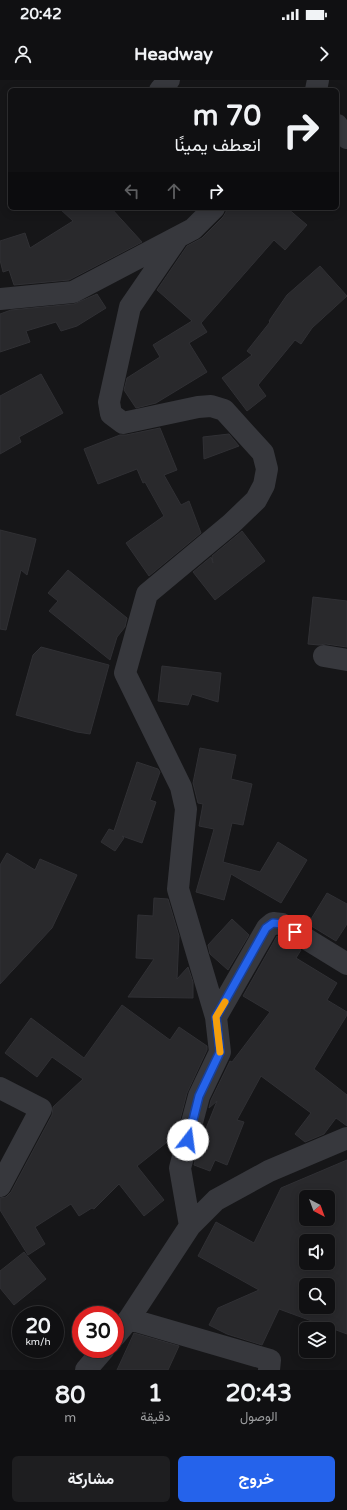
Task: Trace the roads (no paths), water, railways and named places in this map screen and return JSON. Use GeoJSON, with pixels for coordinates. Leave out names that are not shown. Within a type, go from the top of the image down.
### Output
{"type":"FeatureCollection","features":[{"type":"Feature","properties":{"kind":"street"},"geometry":{"type":"LineString","coordinates":[[162,88],[169,80]]}},
{"type":"Feature","properties":{"kind":"street"},"geometry":{"type":"LineString","coordinates":[[339,128],[347,138]]}},
{"type":"Feature","properties":{"kind":"street"},"geometry":{"type":"LineString","coordinates":[[0,299],[73,292],[193,229],[212,210]]}},
{"type":"Feature","properties":{"kind":"street"},"geometry":{"type":"LineString","coordinates":[[178,237],[130,307],[109,402],[111,414],[123,422],[198,406],[211,406],[224,410],[263,453],[267,469],[264,485],[256,500],[231,524],[148,594],[126,673],[181,787],[186,809],[178,889],[216,1017],[220,1052],[199,1096],[180,1168],[190,1226]]}},
{"type":"Feature","properties":{"kind":"street"},"geometry":{"type":"LineString","coordinates":[[324,656],[347,660]]}},
{"type":"Feature","properties":{"kind":"street"},"geometry":{"type":"LineString","coordinates":[[216,1017],[266,928],[273,923],[282,924],[347,965]]}},
{"type":"Feature","properties":{"kind":"street"},"geometry":{"type":"LineString","coordinates":[[0,1088],[41,1109],[0,1186]]}},
{"type":"Feature","properties":{"kind":"street"},"geometry":{"type":"LineString","coordinates":[[124,1325],[190,1226],[216,1200],[269,1171],[347,1138]]}},
{"type":"Feature","properties":{"kind":"street"},"geometry":{"type":"LineString","coordinates":[[129,1319],[270,1360],[269,1370]]}},
{"type":"Feature","properties":{"kind":"street"},"geometry":{"type":"LineString","coordinates":[[86,1370],[96,1358]]}}]}
